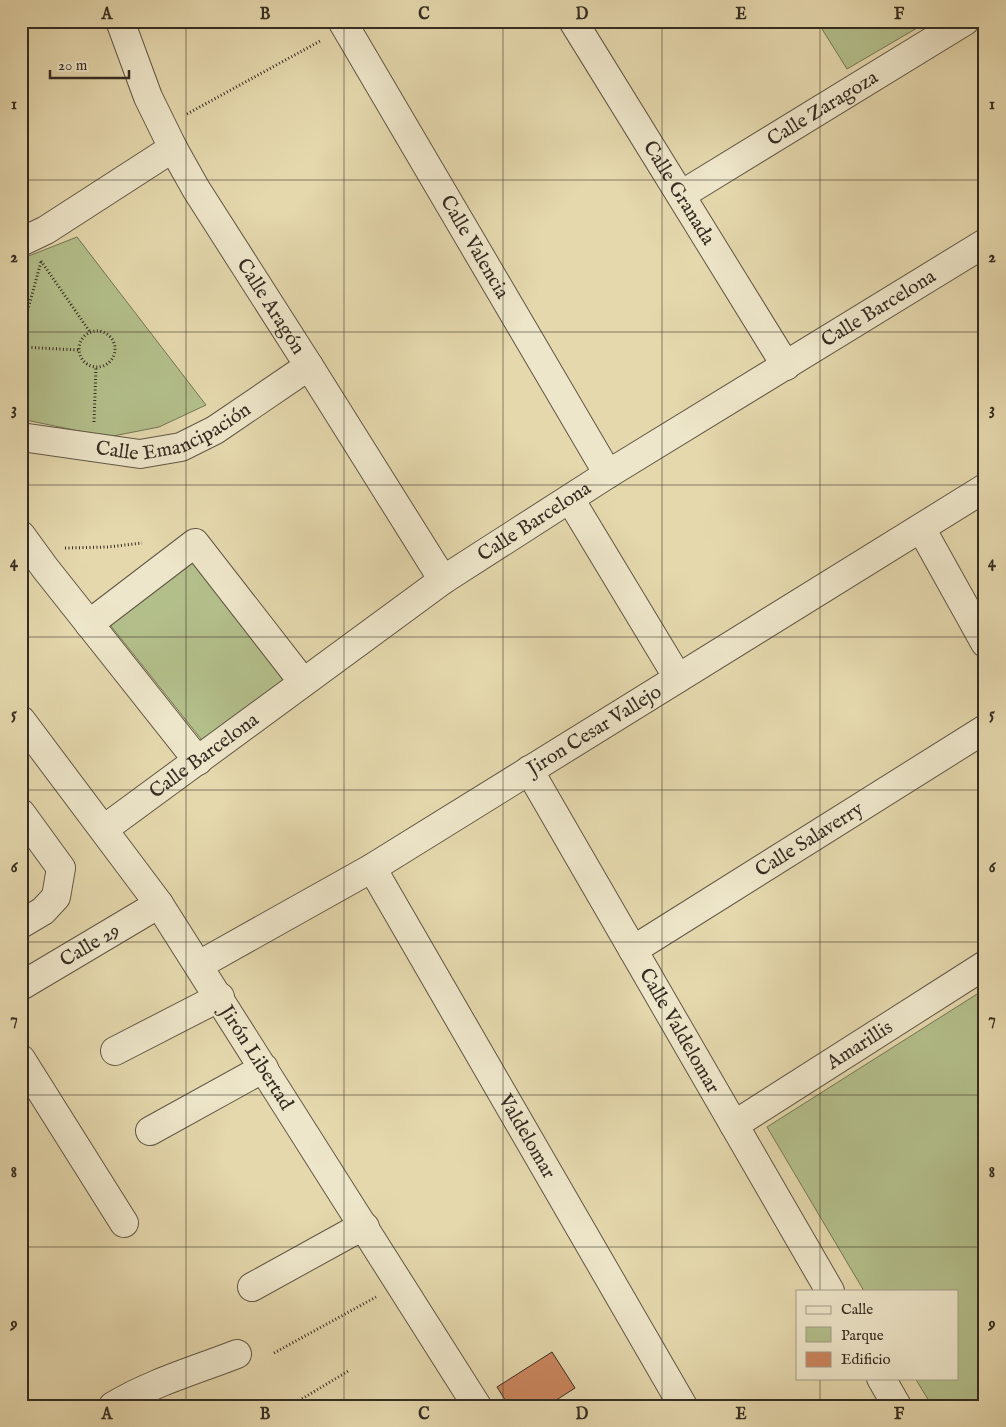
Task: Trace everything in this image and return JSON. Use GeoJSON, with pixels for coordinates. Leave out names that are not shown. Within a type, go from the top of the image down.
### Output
{"type":"FeatureCollection","features":[{"type":"Feature","properties":{"kind":"street","name":"Calle Aragón"},"geometry":{"type":"LineString","coordinates":[[120,21],[148,97],[196,189],[443,580]]}},
{"type":"Feature","properties":{"kind":"street","name":"Calle Granada"},"geometry":{"type":"LineString","coordinates":[[573,21],[786,366]]}},
{"type":"Feature","properties":{"kind":"street","name":"Calle Zaragoza"},"geometry":{"type":"LineString","coordinates":[[681,195],[965,21]]}},
{"type":"Feature","properties":{"kind":"street","name":"Calle Valencia"},"geometry":{"type":"LineString","coordinates":[[343,24],[608,474]]}},
{"type":"Feature","properties":{"kind":"street"},"geometry":{"type":"LineString","coordinates":[[21,242],[46,230],[168,138]]}},
{"type":"Feature","properties":{"kind":"street","name":"Calle Barcelona"},"geometry":{"type":"LineString","coordinates":[[104,829],[443,580],[608,474],[985,243]]}},
{"type":"Feature","properties":{"kind":"street","name":"Calle Emancipación"},"geometry":{"type":"LineString","coordinates":[[21,437],[94,449],[140,454],[181,447],[215,430],[309,366]]}},
{"type":"Feature","properties":{"kind":"street","name":"Jiron Cesar Vallejo"},"geometry":{"type":"LineString","coordinates":[[199,965],[372,868],[985,488]]}},
{"type":"Feature","properties":{"kind":"street"},"geometry":{"type":"LineString","coordinates":[[570,499],[678,678]]}},
{"type":"Feature","properties":{"kind":"street"},"geometry":{"type":"LineString","coordinates":[[921,528],[985,643]]}},
{"type":"Feature","properties":{"kind":"street"},"geometry":{"type":"LineString","coordinates":[[25,541],[198,761]]}},
{"type":"Feature","properties":{"kind":"street"},"geometry":{"type":"LineString","coordinates":[[89,624],[195,543],[303,682]]}},
{"type":"Feature","properties":{"kind":"street","name":"Jirón Libertad"},"geometry":{"type":"LineString","coordinates":[[21,720],[159,904],[220,997],[477,1406]]}},
{"type":"Feature","properties":{"kind":"street","name":"Calle Salaverry"},"geometry":{"type":"LineString","coordinates":[[633,950],[985,729]]}},
{"type":"Feature","properties":{"kind":"street","name":"Calle Valdelomar"},"geometry":{"type":"LineString","coordinates":[[530,770],[829,1290]]}},
{"type":"Feature","properties":{"kind":"street"},"geometry":{"type":"LineString","coordinates":[[21,813],[61,868],[56,897],[43,911],[21,924]]}},
{"type":"Feature","properties":{"kind":"street","name":"Valdelomar"},"geometry":{"type":"LineString","coordinates":[[372,868],[683,1406]]}},
{"type":"Feature","properties":{"kind":"street","name":"Calle 29"},"geometry":{"type":"LineString","coordinates":[[21,986],[159,904]]}},
{"type":"Feature","properties":{"kind":"street","name":"Amarillis"},"geometry":{"type":"LineString","coordinates":[[734,1125],[985,965]]}},
{"type":"Feature","properties":{"kind":"street"},"geometry":{"type":"LineString","coordinates":[[115,1051],[220,997]]}},
{"type":"Feature","properties":{"kind":"street"},"geometry":{"type":"LineString","coordinates":[[21,1059],[124,1223]]}},
{"type":"Feature","properties":{"kind":"street"},"geometry":{"type":"LineString","coordinates":[[150,1131],[264,1068]]}},
{"type":"Feature","properties":{"kind":"street"},"geometry":{"type":"LineString","coordinates":[[252,1287],[350,1233],[365,1227]]}},
{"type":"Feature","properties":{"kind":"street"},"geometry":{"type":"LineString","coordinates":[[113,1406],[127,1397],[237,1354]]}},
{"type":"Feature","properties":{"kind":"street"},"geometry":{"type":"LineString","coordinates":[[882,1380],[897,1406]]}},
{"type":"Feature","properties":{"kind":"path"},"geometry":{"type":"LineString","coordinates":[[168,138],[343,24]]}},
{"type":"Feature","properties":{"kind":"path"},"geometry":{"type":"LineString","coordinates":[[21,334],[41,261],[46,230]]}},
{"type":"Feature","properties":{"kind":"path"},"geometry":{"type":"LineString","coordinates":[[41,261],[90,332]]}},
{"type":"Feature","properties":{"kind":"path"},"geometry":{"type":"LineString","coordinates":[[96,331],[108,335],[115,345],[116,351],[111,362],[106,366],[96,367],[88,365],[83,361],[79,350],[82,340],[90,332],[96,331]]}},
{"type":"Feature","properties":{"kind":"path"},"geometry":{"type":"LineString","coordinates":[[21,347],[79,350]]}},
{"type":"Feature","properties":{"kind":"path"},"geometry":{"type":"LineString","coordinates":[[94,449],[96,367]]}},
{"type":"Feature","properties":{"kind":"path"},"geometry":{"type":"LineString","coordinates":[[25,541],[108,548],[142,543]]}},
{"type":"Feature","properties":{"kind":"path"},"geometry":{"type":"LineString","coordinates":[[274,1353],[400,1284]]}},
{"type":"Feature","properties":{"kind":"path"},"geometry":{"type":"LineString","coordinates":[[290,1406],[350,1370]]}},
{"type":"Feature","properties":{"kind":"green space"},"geometry":{"type":"Polygon","coordinates":[[[817,21],[929,21],[847,69],[817,21]]]}},
{"type":"Feature","properties":{"kind":"green space"},"geometry":{"type":"Polygon","coordinates":[[[77,237],[206,405],[159,427],[108,437],[21,419],[21,259],[77,237]]]}},
{"type":"Feature","properties":{"kind":"green space"},"geometry":{"type":"Polygon","coordinates":[[[195,547],[296,677],[205,744],[103,616],[195,547]]]}},
{"type":"Feature","properties":{"kind":"green space"},"geometry":{"type":"Polygon","coordinates":[[[985,989],[985,1399],[975,1406],[932,1406],[916,1380],[958,1380],[958,1290],[863,1290],[767,1127],[985,989]]]}},
{"type":"Feature","properties":{"kind":"building"},"geometry":{"type":"Polygon","coordinates":[[[552,1352],[575,1388],[547,1406],[509,1406],[497,1387],[552,1352]]]}}]}
